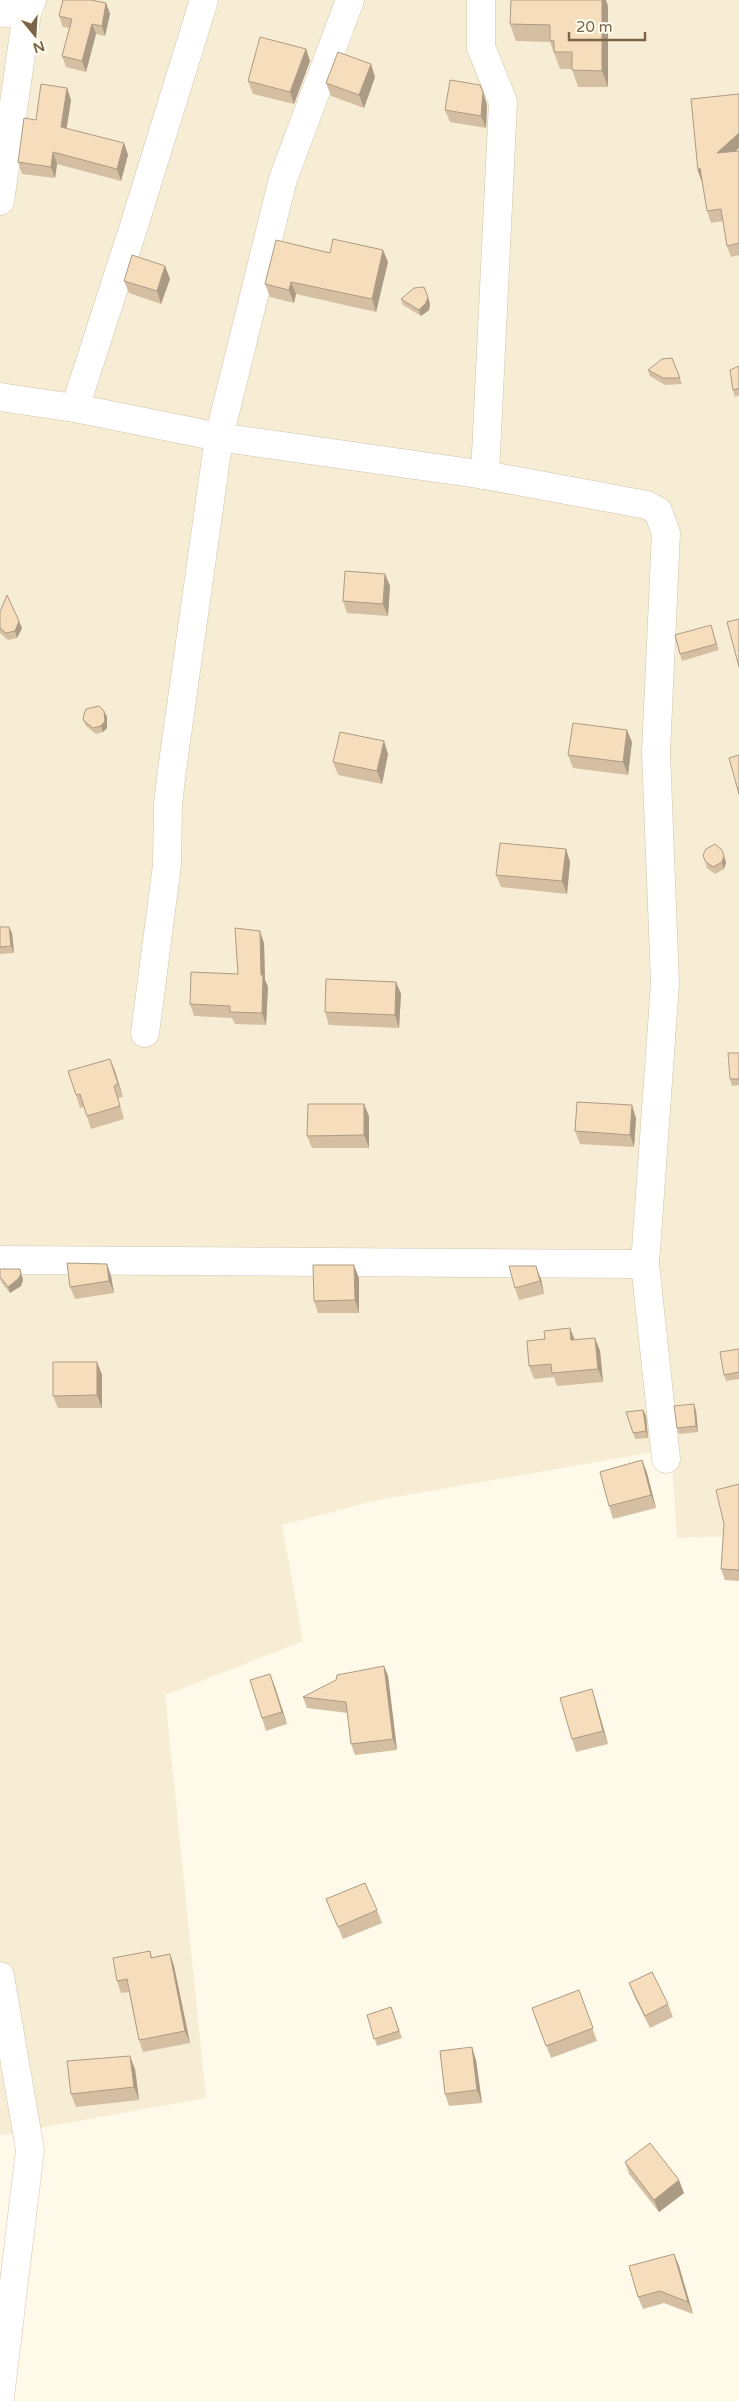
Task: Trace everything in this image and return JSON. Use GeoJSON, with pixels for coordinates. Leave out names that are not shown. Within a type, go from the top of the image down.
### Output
{"type":"FeatureCollection","features":[{"type":"Feature","properties":{"kind":"street"},"geometry":{"type":"LineString","coordinates":[[75,408],[204,0]]}},
{"type":"Feature","properties":{"kind":"street"},"geometry":{"type":"LineString","coordinates":[[144,1033],[167,865],[168,804],[172,770],[219,437],[283,179],[350,0]]}},
{"type":"Feature","properties":{"kind":"street"},"geometry":{"type":"LineString","coordinates":[[481,0],[480,47],[503,102],[485,474]]}},
{"type":"Feature","properties":{"kind":"street"},"geometry":{"type":"LineString","coordinates":[[0,13],[29,6],[0,201]]}},
{"type":"Feature","properties":{"kind":"street"},"geometry":{"type":"LineString","coordinates":[[0,397],[75,408],[219,437],[485,474],[647,505],[658,512],[666,533],[656,752],[665,983],[645,1264],[666,1459]]}},
{"type":"Feature","properties":{"kind":"street"},"geometry":{"type":"LineString","coordinates":[[0,1260],[645,1264]]}},
{"type":"Feature","properties":{"kind":"street"},"geometry":{"type":"LineString","coordinates":[[0,1976],[30,2150],[0,2397]]}},
{"type":"Feature","properties":{"kind":"shaded area"},"geometry":{"type":"Polygon","coordinates":[[[0,0],[739,0],[739,1536],[677,1538],[671,1449],[373,1501],[282,1525],[303,1641],[165,1695],[206,2098],[0,2135],[0,0]]]}},
{"type":"Feature","properties":{"kind":"building"},"geometry":{"type":"Polygon","coordinates":[[[63,0],[91,0],[106,3],[102,26],[92,24],[82,61],[62,56],[72,19],[59,16],[63,0]]]}},
{"type":"Feature","properties":{"kind":"building"},"geometry":{"type":"Polygon","coordinates":[[[511,0],[602,0],[602,71],[572,70],[572,52],[554,52],[554,41],[550,40],[550,25],[510,24],[511,0]]]}},
{"type":"Feature","properties":{"kind":"building"},"geometry":{"type":"Polygon","coordinates":[[[260,37],[306,49],[290,92],[248,81],[260,37]]]}},
{"type":"Feature","properties":{"kind":"building"},"geometry":{"type":"Polygon","coordinates":[[[338,52],[371,64],[359,95],[326,83],[338,52]]]}},
{"type":"Feature","properties":{"kind":"building"},"geometry":{"type":"Polygon","coordinates":[[[450,80],[480,85],[483,92],[481,116],[445,110],[450,80]]]}},
{"type":"Feature","properties":{"kind":"building"},"geometry":{"type":"Polygon","coordinates":[[[41,84],[67,88],[61,127],[124,143],[117,169],[53,152],[51,167],[18,162],[24,118],[36,120],[41,84]]]}},
{"type":"Feature","properties":{"kind":"building"},"geometry":{"type":"Polygon","coordinates":[[[739,94],[739,133],[717,153],[739,151],[739,243],[727,246],[721,209],[707,211],[700,168],[698,171],[691,99],[739,94]]]}},
{"type":"Feature","properties":{"kind":"building"},"geometry":{"type":"Polygon","coordinates":[[[333,239],[383,250],[372,299],[291,282],[289,290],[265,284],[276,240],[330,253],[333,239]]]}},
{"type":"Feature","properties":{"kind":"building"},"geometry":{"type":"Polygon","coordinates":[[[132,255],[165,266],[157,291],[124,281],[132,255]]]}},
{"type":"Feature","properties":{"kind":"building"},"geometry":{"type":"Polygon","coordinates":[[[424,287],[428,297],[426,303],[419,310],[401,299],[414,288],[424,287]]]}},
{"type":"Feature","properties":{"kind":"building"},"geometry":{"type":"Polygon","coordinates":[[[672,358],[680,378],[663,378],[648,370],[662,359],[672,358]]]}},
{"type":"Feature","properties":{"kind":"building"},"geometry":{"type":"Polygon","coordinates":[[[739,366],[739,388],[733,390],[730,370],[739,366]]]}},
{"type":"Feature","properties":{"kind":"building"},"geometry":{"type":"Polygon","coordinates":[[[345,571],[385,574],[383,604],[343,601],[345,571]]]}},
{"type":"Feature","properties":{"kind":"building"},"geometry":{"type":"Polygon","coordinates":[[[7,595],[19,621],[15,631],[6,633],[0,628],[0,612],[7,595]]]}},
{"type":"Feature","properties":{"kind":"building"},"geometry":{"type":"Polygon","coordinates":[[[739,619],[739,667],[727,622],[739,619]]]}},
{"type":"Feature","properties":{"kind":"building"},"geometry":{"type":"Polygon","coordinates":[[[711,625],[716,644],[680,654],[675,635],[711,625]]]}},
{"type":"Feature","properties":{"kind":"building"},"geometry":{"type":"Polygon","coordinates":[[[99,706],[104,711],[105,721],[101,726],[93,728],[83,720],[84,714],[86,709],[99,706]]]}},
{"type":"Feature","properties":{"kind":"building"},"geometry":{"type":"Polygon","coordinates":[[[573,723],[627,730],[623,762],[568,755],[573,723]]]}},
{"type":"Feature","properties":{"kind":"building"},"geometry":{"type":"Polygon","coordinates":[[[340,732],[384,741],[377,771],[333,762],[340,732]]]}},
{"type":"Feature","properties":{"kind":"building"},"geometry":{"type":"Polygon","coordinates":[[[739,755],[739,794],[729,758],[739,755]]]}},
{"type":"Feature","properties":{"kind":"building"},"geometry":{"type":"Polygon","coordinates":[[[500,843],[566,849],[562,881],[496,875],[500,843]]]}},
{"type":"Feature","properties":{"kind":"building"},"geometry":{"type":"Polygon","coordinates":[[[715,844],[722,850],[724,856],[722,862],[713,867],[705,861],[703,855],[706,849],[715,844]]]}},
{"type":"Feature","properties":{"kind":"building"},"geometry":{"type":"Polygon","coordinates":[[[0,927],[9,927],[11,946],[0,947],[0,927]]]}},
{"type":"Feature","properties":{"kind":"building"},"geometry":{"type":"Polygon","coordinates":[[[235,928],[260,931],[261,975],[263,975],[262,1013],[230,1012],[230,1006],[190,1004],[191,972],[238,974],[235,928]]]}},
{"type":"Feature","properties":{"kind":"building"},"geometry":{"type":"Polygon","coordinates":[[[326,979],[396,982],[395,1015],[325,1012],[326,979]]]}},
{"type":"Feature","properties":{"kind":"building"},"geometry":{"type":"Polygon","coordinates":[[[728,1053],[739,1053],[739,1079],[730,1079],[728,1053]]]}},
{"type":"Feature","properties":{"kind":"building"},"geometry":{"type":"Polygon","coordinates":[[[110,1059],[118,1084],[114,1086],[120,1106],[87,1116],[80,1094],[76,1095],[68,1071],[110,1059]]]}},
{"type":"Feature","properties":{"kind":"building"},"geometry":{"type":"Polygon","coordinates":[[[577,1102],[632,1105],[630,1135],[575,1131],[577,1102]]]}},
{"type":"Feature","properties":{"kind":"building"},"geometry":{"type":"Polygon","coordinates":[[[308,1104],[364,1104],[364,1135],[307,1136],[308,1104]]]}},
{"type":"Feature","properties":{"kind":"building"},"geometry":{"type":"Polygon","coordinates":[[[67,1263],[107,1264],[109,1281],[70,1287],[67,1263]]]}},
{"type":"Feature","properties":{"kind":"building"},"geometry":{"type":"Polygon","coordinates":[[[313,1265],[354,1265],[355,1300],[314,1301],[313,1265]]]}},
{"type":"Feature","properties":{"kind":"building"},"geometry":{"type":"Polygon","coordinates":[[[509,1266],[536,1266],[540,1281],[515,1288],[509,1266]]]}},
{"type":"Feature","properties":{"kind":"building"},"geometry":{"type":"Polygon","coordinates":[[[0,1269],[20,1269],[21,1274],[8,1287],[0,1277],[0,1269]]]}},
{"type":"Feature","properties":{"kind":"building"},"geometry":{"type":"Polygon","coordinates":[[[570,1328],[571,1340],[595,1338],[598,1369],[552,1373],[551,1364],[529,1366],[527,1341],[545,1339],[544,1331],[570,1328]]]}},
{"type":"Feature","properties":{"kind":"building"},"geometry":{"type":"Polygon","coordinates":[[[739,1349],[739,1372],[724,1375],[720,1352],[739,1349]]]}},
{"type":"Feature","properties":{"kind":"building"},"geometry":{"type":"Polygon","coordinates":[[[53,1362],[97,1362],[97,1395],[53,1396],[53,1362]]]}},
{"type":"Feature","properties":{"kind":"building"},"geometry":{"type":"Polygon","coordinates":[[[694,1404],[696,1426],[677,1428],[674,1406],[694,1404]]]}},
{"type":"Feature","properties":{"kind":"building"},"geometry":{"type":"Polygon","coordinates":[[[643,1410],[646,1431],[633,1433],[626,1412],[643,1410]]]}},
{"type":"Feature","properties":{"kind":"building"},"geometry":{"type":"Polygon","coordinates":[[[642,1460],[651,1495],[609,1506],[600,1472],[642,1460]]]}},
{"type":"Feature","properties":{"kind":"building"},"geometry":{"type":"Polygon","coordinates":[[[739,1484],[739,1570],[721,1569],[724,1524],[716,1490],[739,1484]]]}},
{"type":"Feature","properties":{"kind":"building"},"geometry":{"type":"Polygon","coordinates":[[[384,1666],[393,1739],[351,1744],[346,1702],[303,1697],[336,1680],[337,1675],[384,1666]]]}},
{"type":"Feature","properties":{"kind":"building"},"geometry":{"type":"Polygon","coordinates":[[[270,1674],[282,1712],[262,1718],[250,1680],[270,1674]]]}},
{"type":"Feature","properties":{"kind":"building"},"geometry":{"type":"Polygon","coordinates":[[[592,1689],[603,1731],[572,1739],[560,1698],[592,1689]]]}},
{"type":"Feature","properties":{"kind":"building"},"geometry":{"type":"Polygon","coordinates":[[[365,1883],[377,1910],[338,1927],[326,1899],[365,1883]]]}},
{"type":"Feature","properties":{"kind":"building"},"geometry":{"type":"Polygon","coordinates":[[[150,1951],[151,1958],[170,1954],[185,2031],[139,2040],[127,1979],[117,1981],[113,1958],[150,1951]]]}},
{"type":"Feature","properties":{"kind":"building"},"geometry":{"type":"Polygon","coordinates":[[[652,1972],[668,2004],[645,2016],[629,1983],[652,1972]]]}},
{"type":"Feature","properties":{"kind":"building"},"geometry":{"type":"Polygon","coordinates":[[[579,1990],[593,2028],[546,2046],[532,2008],[579,1990]]]}},
{"type":"Feature","properties":{"kind":"building"},"geometry":{"type":"Polygon","coordinates":[[[391,2007],[399,2031],[374,2039],[367,2015],[391,2007]]]}},
{"type":"Feature","properties":{"kind":"building"},"geometry":{"type":"Polygon","coordinates":[[[472,2047],[477,2090],[445,2094],[440,2051],[472,2047]]]}},
{"type":"Feature","properties":{"kind":"building"},"geometry":{"type":"Polygon","coordinates":[[[130,2056],[134,2087],[71,2094],[67,2061],[130,2056]]]}},
{"type":"Feature","properties":{"kind":"building"},"geometry":{"type":"Polygon","coordinates":[[[650,2143],[679,2180],[654,2200],[625,2162],[650,2143]]]}},
{"type":"Feature","properties":{"kind":"building"},"geometry":{"type":"Polygon","coordinates":[[[674,2254],[688,2302],[660,2291],[638,2297],[629,2266],[674,2254]]]}}]}
